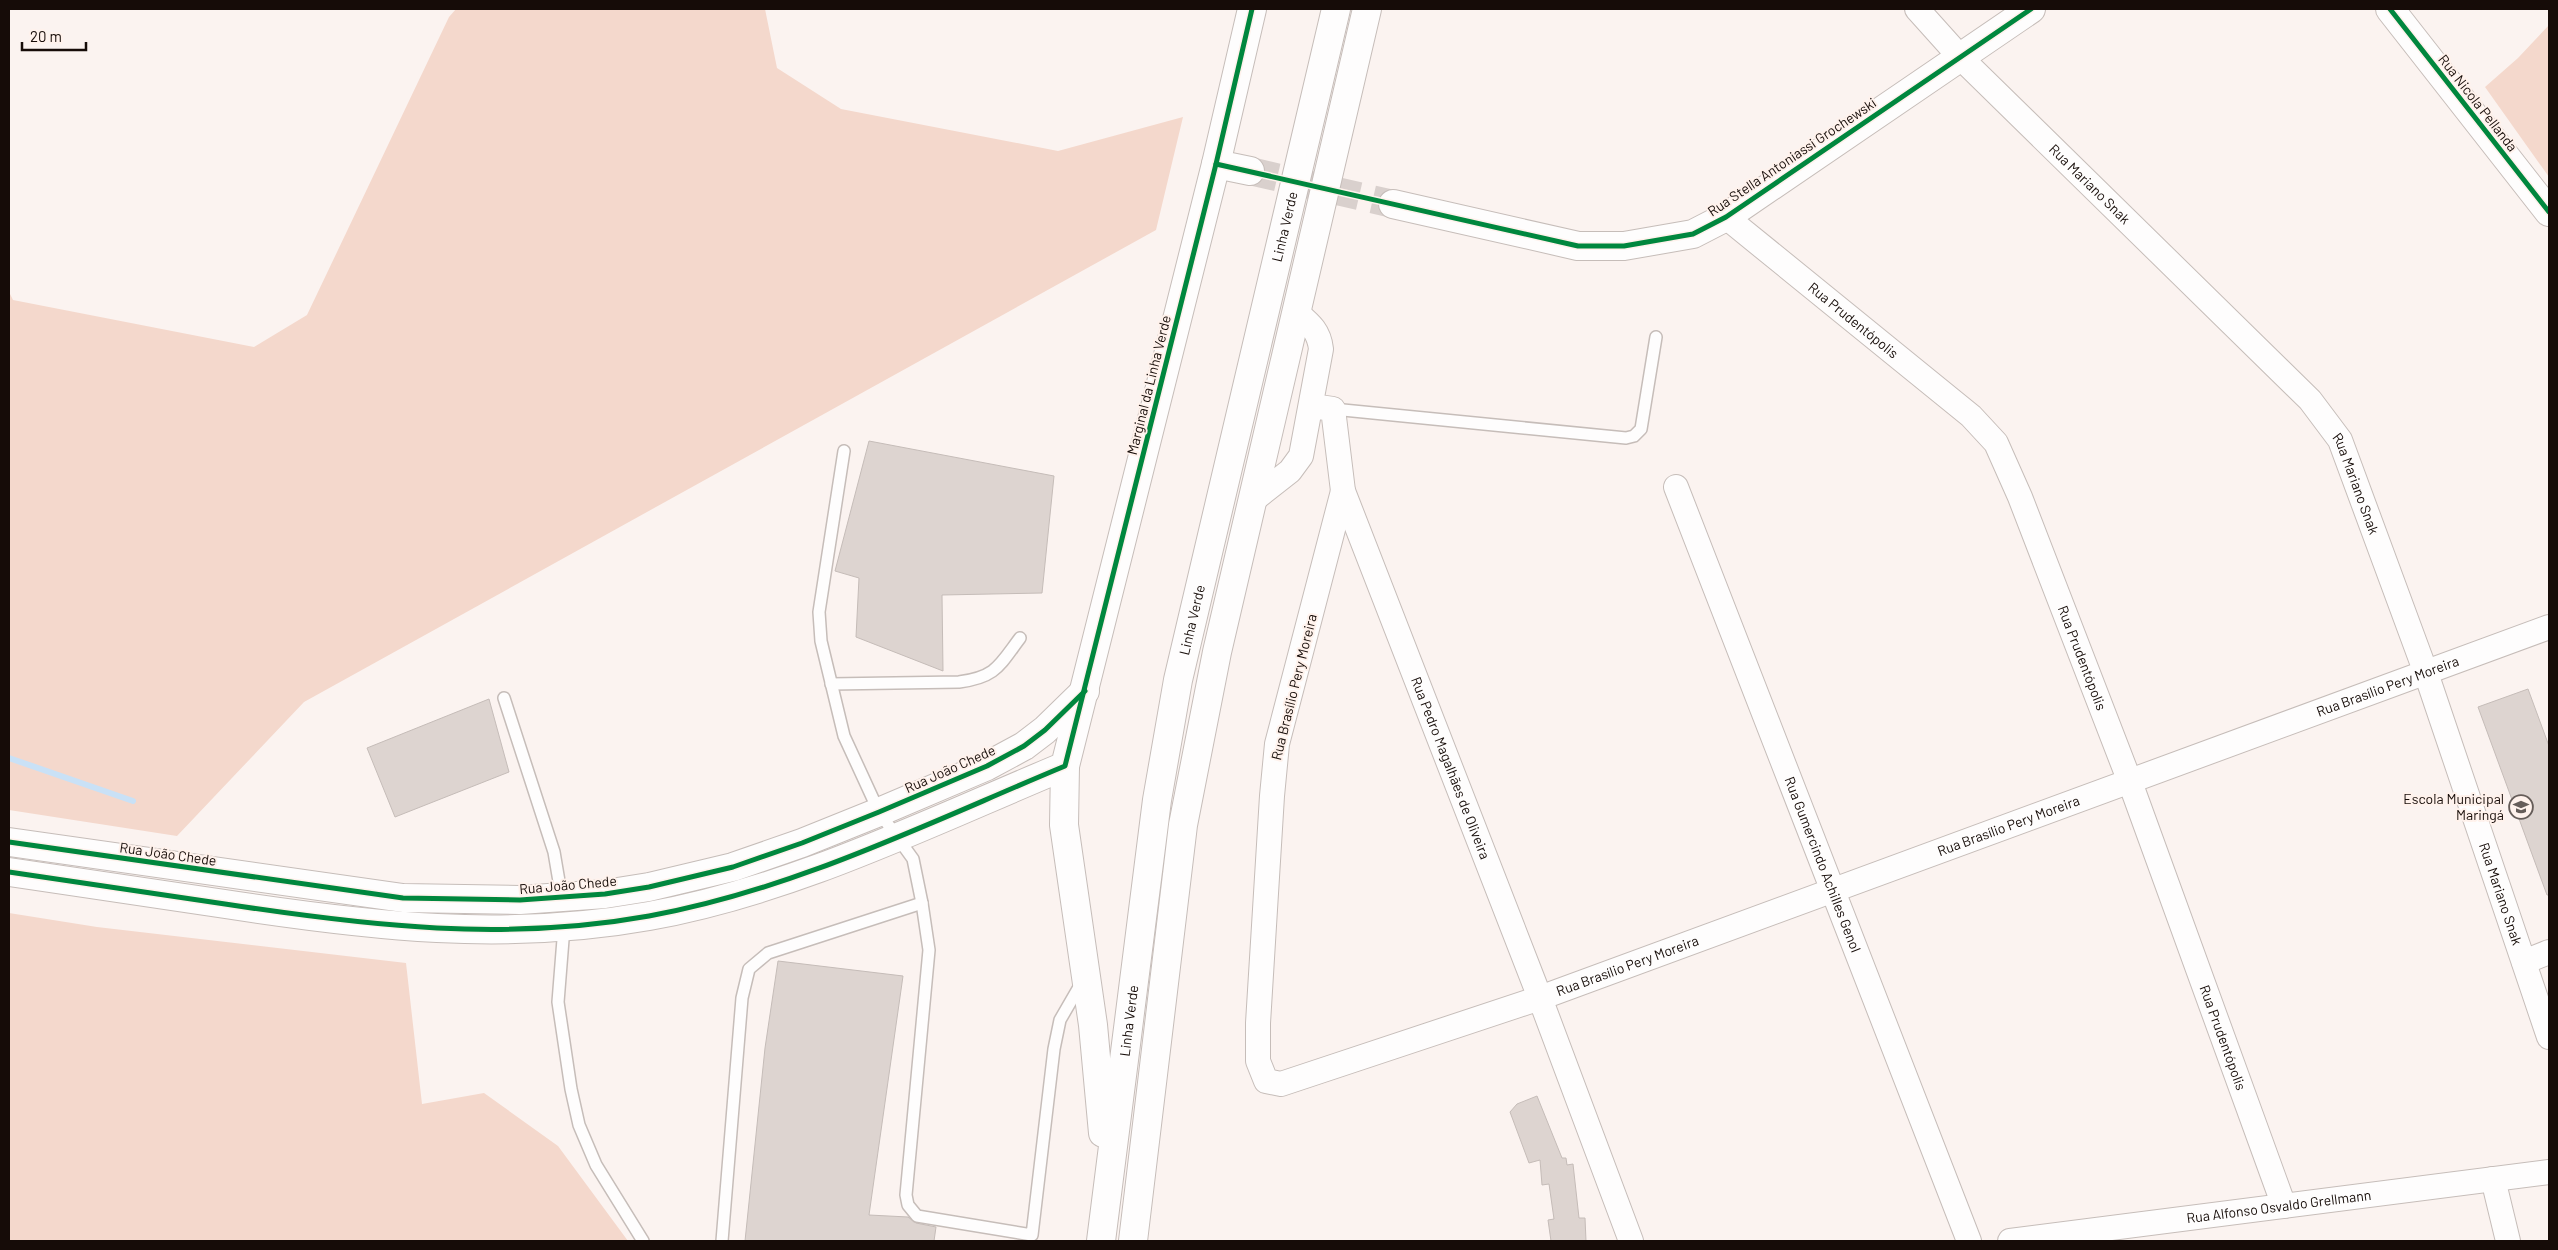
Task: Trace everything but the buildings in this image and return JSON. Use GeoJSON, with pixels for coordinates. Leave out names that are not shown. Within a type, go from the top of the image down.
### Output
{"type":"FeatureCollection","features":[{"type":"Feature","properties":{"kind":"main road","name":"Marginal da Linha Verde"},"geometry":{"type":"LineString","coordinates":[[1108,1184],[1086,974],[1064,825],[1065,766],[1216,164],[1252,9]]}},
{"type":"Feature","properties":{"kind":"main road","name":"Linha Verde"},"geometry":{"type":"LineString","coordinates":[[1101,1241],[1157,800],[1178,680],[1336,9]]}},
{"type":"Feature","properties":{"kind":"main road"},"geometry":{"type":"LineString","coordinates":[[1133,1241],[1183,825],[1215,662],[1367,9]]}},
{"type":"Feature","properties":{"kind":"main road","name":"Rua Stella Antoniassi Grochewski"},"geometry":{"type":"LineString","coordinates":[[1393,204],[1578,246],[1624,246],[1693,234],[1726,217],[2030,9]]}},
{"type":"Feature","properties":{"kind":"main road","name":"Rua Nicola Pellanda"},"geometry":{"type":"LineString","coordinates":[[2390,9],[2549,212]]}},
{"type":"Feature","properties":{"kind":"main road"},"geometry":{"type":"LineString","coordinates":[[1216,164],[1250,171]]}},
{"type":"Feature","properties":{"kind":"main road","name":"Rua João Chede"},"geometry":{"type":"LineString","coordinates":[[9,872],[329,919],[418,928],[501,930],[649,887],[732,867],[802,843],[879,812],[987,766],[1024,746],[1045,730],[1085,691]]}},
{"type":"Feature","properties":{"kind":"main road","name":"Rua João Chede"},"geometry":{"type":"LineString","coordinates":[[9,842],[404,898],[485,901],[563,913],[651,916],[708,903],[792,878],[1065,766]]}},
{"type":"Feature","properties":{"kind":"main road"},"geometry":{"type":"LineString","coordinates":[[228,905],[232,875]]}},
{"type":"Feature","properties":{"kind":"street","name":"Rua Mariano Snak"},"geometry":{"type":"LineString","coordinates":[[1917,9],[1961,58],[2310,400],[2340,440],[2426,673],[2549,1037]]}},
{"type":"Feature","properties":{"kind":"street","name":"Rua Prudentópolis"},"geometry":{"type":"LineString","coordinates":[[1726,217],[1971,416],[1996,443],[2020,497],[2130,782],[2284,1206]]}},
{"type":"Feature","properties":{"kind":"street","name":"Rua Pedro Magalhães de Oliveira"},"geometry":{"type":"LineString","coordinates":[[1296,313],[1314,328],[1320,338],[1323,407],[1343,491],[1540,998],[1631,1241]]}},
{"type":"Feature","properties":{"kind":"street"},"geometry":{"type":"LineString","coordinates":[[1252,501],[1290,470],[1301,456],[1323,407]]}},
{"type":"Feature","properties":{"kind":"street","name":"Rua Gumercindo Achilles Genol"},"geometry":{"type":"LineString","coordinates":[[1676,487],[1969,1241]]}},
{"type":"Feature","properties":{"kind":"street","name":"Rua Brasílio Pery Moreira"},"geometry":{"type":"LineString","coordinates":[[1343,491],[1277,744],[1258,1023],[1258,1060],[1266,1081],[1281,1084],[1540,998],[2549,627]]}},
{"type":"Feature","properties":{"kind":"street"},"geometry":{"type":"LineString","coordinates":[[2524,962],[2549,952]]}},
{"type":"Feature","properties":{"kind":"street","name":"Rua Alfonso Osvaldo Grellmann"},"geometry":{"type":"LineString","coordinates":[[2010,1241],[2549,1172]]}},
{"type":"Feature","properties":{"kind":"street"},"geometry":{"type":"LineString","coordinates":[[2493,1179],[2508,1241]]}},
{"type":"Feature","properties":{"kind":"lane"},"geometry":{"type":"LineString","coordinates":[[1323,407],[1626,438],[1634,436],[1641,428],[1656,337]]}},
{"type":"Feature","properties":{"kind":"lane"},"geometry":{"type":"LineString","coordinates":[[844,452],[819,612],[820,641],[844,736],[879,812],[895,837],[913,859],[922,903],[928,950],[906,1194],[908,1205],[917,1216],[1007,1236],[1033,1238],[1054,1049],[1060,1020],[1086,974]]}},
{"type":"Feature","properties":{"kind":"lane"},"geometry":{"type":"LineString","coordinates":[[831,684],[959,682],[976,680],[994,672],[1020,638]]}},
{"type":"Feature","properties":{"kind":"lane"},"geometry":{"type":"LineString","coordinates":[[504,698],[554,852],[563,913],[558,1002],[571,1089],[579,1125],[596,1164],[643,1241]]}},
{"type":"Feature","properties":{"kind":"lane"},"geometry":{"type":"LineString","coordinates":[[722,1241],[742,998],[749,969],[768,954],[922,903]]}},
{"type":"Feature","properties":{"kind":"shaded area"},"geometry":{"type":"Polygon","coordinates":[[[456,9],[765,9],[777,68],[841,109],[1058,151],[1183,117],[1156,230],[304,702],[177,836],[9,810],[9,292],[13,300],[254,347],[307,315],[449,17],[456,9]]]}},
{"type":"Feature","properties":{"kind":"shaded area"},"geometry":{"type":"Polygon","coordinates":[[[2549,25],[2549,177],[2485,87],[2518,58],[2549,25]]]}},
{"type":"Feature","properties":{"kind":"shaded area"},"geometry":{"type":"Polygon","coordinates":[[[9,913],[97,927],[406,963],[422,1104],[484,1093],[558,1146],[628,1241],[9,1241],[9,913]]]}},
{"type":"Feature","properties":{"kind":"waterway"},"geometry":{"type":"LineString","coordinates":[[9,758],[133,801]]}},
{"type":"Feature","properties":{"kind":"tunnel"},"geometry":{"type":"LineString","coordinates":[[1250,171],[1393,204]]}},
{"type":"Feature","properties":{"kind":"cycle path"},"geometry":{"type":"LineString","coordinates":[[9,872],[279,912],[384,924],[490,929],[595,924],[649,916],[703,904],[809,872],[912,831],[1065,766],[1216,164],[1252,9]]}},
{"type":"Feature","properties":{"kind":"cycle path"},"geometry":{"type":"LineString","coordinates":[[1216,164],[1578,246],[1624,246],[1693,234],[1726,217],[2031,9]]}},
{"type":"Feature","properties":{"kind":"cycle path"},"geometry":{"type":"LineString","coordinates":[[2390,9],[2549,212]]}},
{"type":"Feature","properties":{"kind":"cycle path"},"geometry":{"type":"LineString","coordinates":[[9,842],[403,898],[520,900],[605,894],[649,887],[733,867],[802,843],[879,812],[987,766],[1024,746],[1045,730],[1085,691]]}},
{"type":"Feature","properties":{"kind":"place","name":"Escola Municipal Maringá"},"geometry":{"type":"Point","coordinates":[2521,807]}}]}
